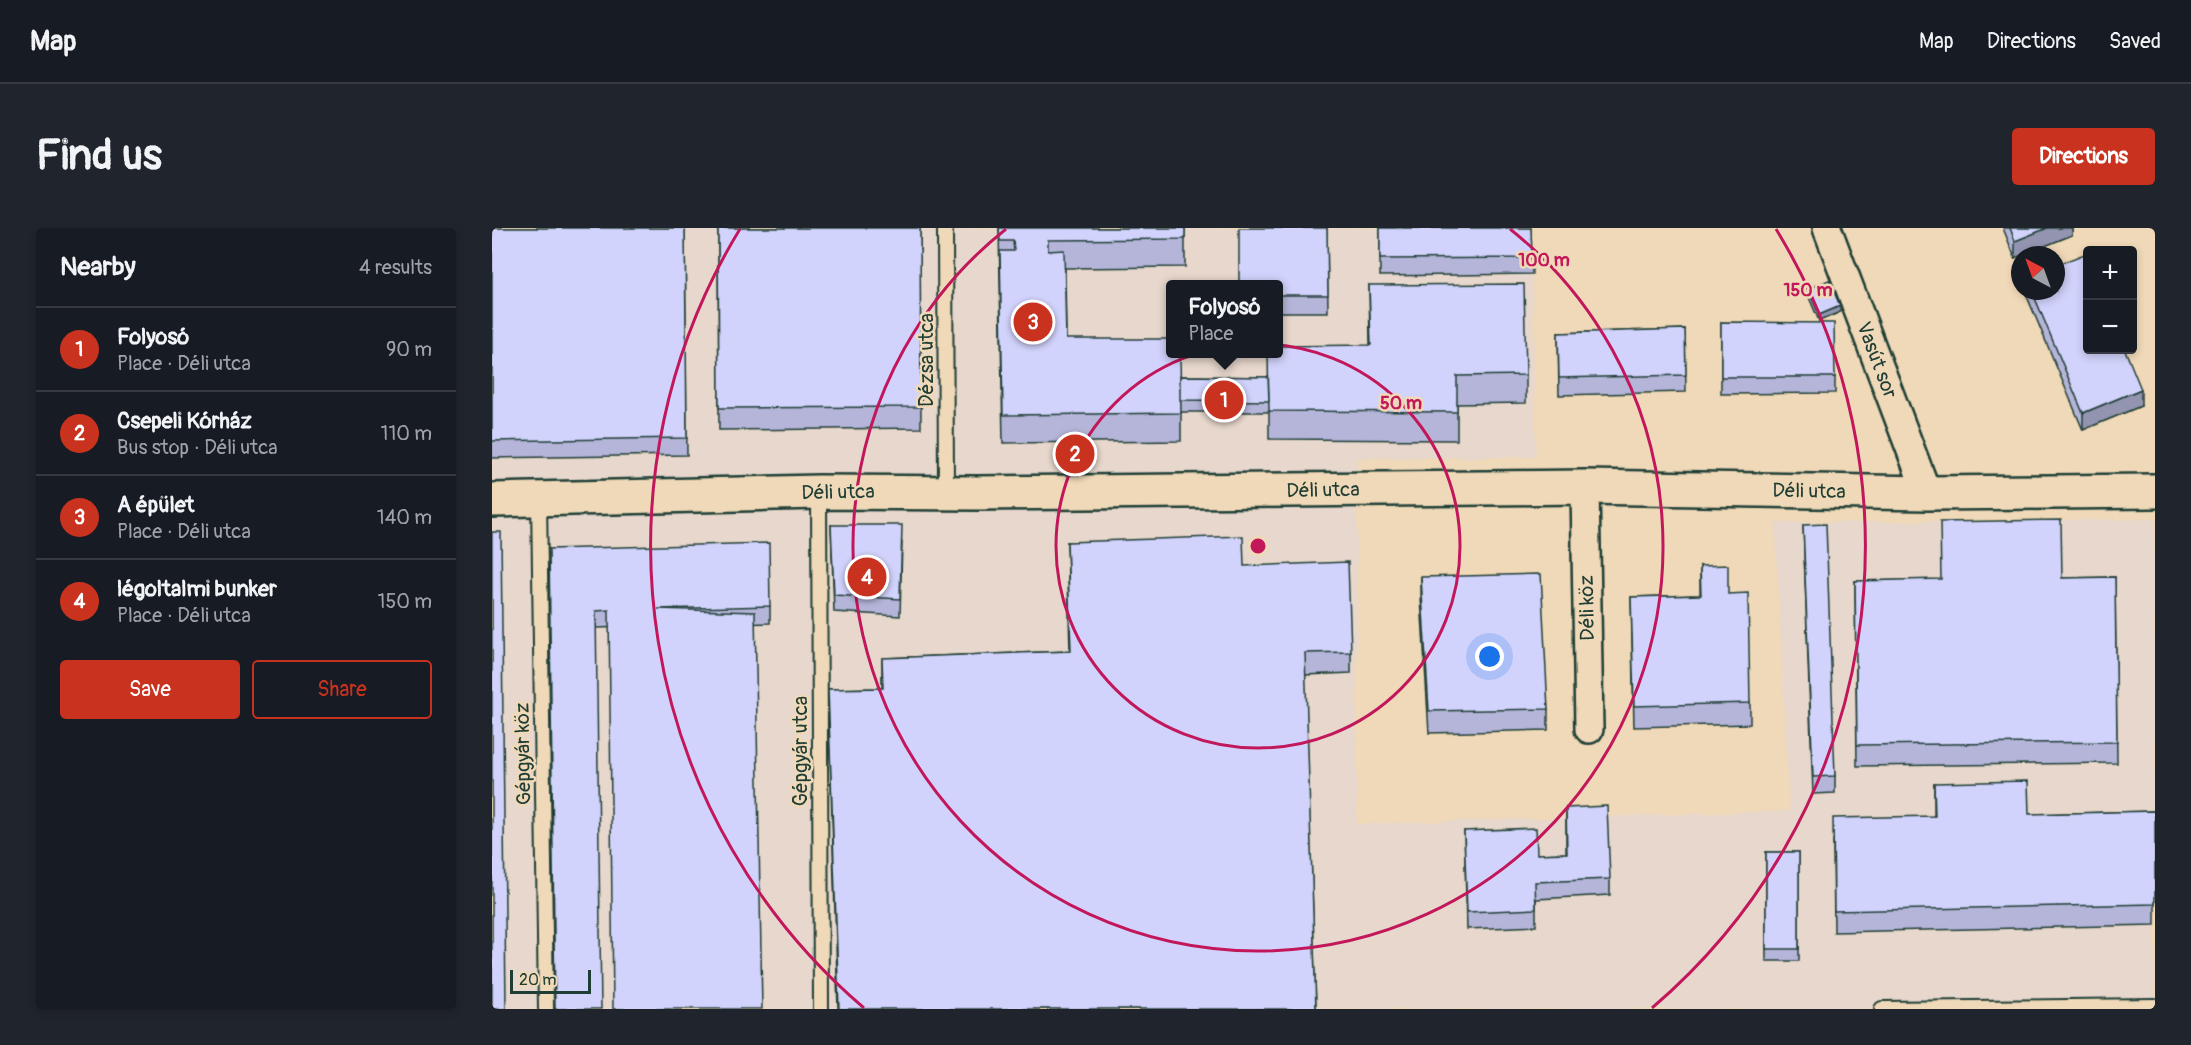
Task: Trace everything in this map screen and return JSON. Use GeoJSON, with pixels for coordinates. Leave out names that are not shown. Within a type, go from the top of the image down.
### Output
{"type":"FeatureCollection","features":[{"type":"Feature","properties":{"kind":"street","name":"Vasút sor"},"geometry":{"type":"LineString","coordinates":[[1827,228],[1927,493]]}},
{"type":"Feature","properties":{"kind":"street","name":"Déli utca"},"geometry":{"type":"LineString","coordinates":[[492,500],[819,492],[977,493],[1585,487],[1927,493],[2155,491]]}},
{"type":"Feature","properties":{"kind":"street","name":"Déli köz"},"geometry":{"type":"LineString","coordinates":[[1585,487],[1590,729]]}},
{"type":"Feature","properties":{"kind":"lane","name":"Dézsa utca"},"geometry":{"type":"LineString","coordinates":[[945,228],[946,492]]}},
{"type":"Feature","properties":{"kind":"lane","name":"Gépgyár utca"},"geometry":{"type":"LineString","coordinates":[[819,492],[821,1009]]}},
{"type":"Feature","properties":{"kind":"lane","name":"Gépgyár köz"},"geometry":{"type":"LineString","coordinates":[[539,499],[546,1009]]}},
{"type":"Feature","properties":{"kind":"lane"},"geometry":{"type":"LineString","coordinates":[[1882,1009],[2155,1006]]}},
{"type":"Feature","properties":{"kind":"shaded area"},"geometry":{"type":"Polygon","coordinates":[[[492,228],[1531,228],[1536,457],[1357,458],[1357,824],[1789,811],[1775,523],[2155,519],[2155,1009],[492,1009],[492,228]]]}},
{"type":"Feature","properties":{"kind":"building"},"geometry":{"type":"Polygon","coordinates":[[[492,228],[685,228],[687,438],[492,441],[492,228]]]}},
{"type":"Feature","properties":{"kind":"building"},"geometry":{"type":"Polygon","coordinates":[[[718,228],[920,228],[921,407],[719,408],[718,228]]]}},
{"type":"Feature","properties":{"kind":"building"},"geometry":{"type":"Polygon","coordinates":[[[999,228],[1185,228],[1185,239],[1048,240],[1048,251],[1064,250],[1066,339],[1166,339],[1166,358],[1180,358],[1181,413],[1003,415],[1000,251],[1014,251],[1013,241],[1000,241],[999,228]]]}},
{"type":"Feature","properties":{"kind":"building"},"geometry":{"type":"Polygon","coordinates":[[[1239,228],[1327,228],[1328,295],[1283,295],[1283,280],[1239,280],[1239,228]]]}},
{"type":"Feature","properties":{"kind":"building"},"geometry":{"type":"Polygon","coordinates":[[[1380,228],[1531,228],[1532,258],[1380,259],[1380,228]]]}},
{"type":"Feature","properties":{"kind":"building"},"geometry":{"type":"Polygon","coordinates":[[[2010,228],[2047,228],[2015,241],[2010,228]]]}},
{"type":"Feature","properties":{"kind":"building"},"geometry":{"type":"Polygon","coordinates":[[[2083,255],[2083,354],[2127,354],[2141,389],[2083,413],[2036,300],[2065,300],[2065,262],[2083,255]]]}},
{"type":"Feature","properties":{"kind":"building"},"geometry":{"type":"Polygon","coordinates":[[[1829,280],[1840,306],[1819,315],[1808,289],[1829,280]]]}},
{"type":"Feature","properties":{"kind":"building"},"geometry":{"type":"Polygon","coordinates":[[[1524,284],[1526,375],[1457,376],[1457,412],[1269,411],[1268,358],[1283,358],[1283,346],[1371,345],[1369,285],[1524,284]]]}},
{"type":"Feature","properties":{"kind":"building"},"geometry":{"type":"Polygon","coordinates":[[[1721,322],[1834,323],[1835,377],[1721,377],[1721,322]]]}},
{"type":"Feature","properties":{"kind":"building"},"geometry":{"type":"Polygon","coordinates":[[[1685,329],[1686,375],[1559,378],[1558,333],[1685,329]]]}},
{"type":"Feature","properties":{"kind":"building"},"geometry":{"type":"Polygon","coordinates":[[[1180,376],[1268,377],[1269,401],[1180,400],[1180,376]]]}},
{"type":"Feature","properties":{"kind":"building"},"geometry":{"type":"Polygon","coordinates":[[[2061,520],[2062,578],[2115,577],[2117,742],[1857,745],[1855,581],[1941,579],[1940,522],[2061,520]]]}},
{"type":"Feature","properties":{"kind":"building"},"geometry":{"type":"Polygon","coordinates":[[[1826,524],[1835,776],[1813,777],[1803,525],[1826,524]]]}},
{"type":"Feature","properties":{"kind":"building"},"geometry":{"type":"Polygon","coordinates":[[[831,525],[902,525],[900,599],[834,595],[831,525]]]}},
{"type":"Feature","properties":{"kind":"building"},"geometry":{"type":"Polygon","coordinates":[[[492,532],[501,532],[506,1009],[492,1009],[492,532]]]}},
{"type":"Feature","properties":{"kind":"building"},"geometry":{"type":"Polygon","coordinates":[[[1243,536],[1244,566],[1348,562],[1351,652],[1305,653],[1316,1009],[839,1009],[828,689],[883,688],[882,658],[1071,651],[1067,542],[1243,536]]]}},
{"type":"Feature","properties":{"kind":"building"},"geometry":{"type":"Polygon","coordinates":[[[769,543],[770,606],[658,609],[755,612],[762,1009],[613,1009],[609,610],[596,611],[601,1009],[555,1009],[549,549],[769,543]]]}},
{"type":"Feature","properties":{"kind":"building"},"geometry":{"type":"Polygon","coordinates":[[[1728,565],[1728,594],[1748,593],[1750,703],[1634,706],[1631,597],[1701,595],[1700,566],[1728,565]]]}},
{"type":"Feature","properties":{"kind":"building"},"geometry":{"type":"Polygon","coordinates":[[[1541,574],[1548,709],[1429,711],[1421,577],[1541,574]]]}},
{"type":"Feature","properties":{"kind":"building"},"geometry":{"type":"Polygon","coordinates":[[[2028,781],[2029,814],[2155,811],[2155,904],[1834,911],[1833,818],[1935,816],[1934,783],[2028,781]]]}},
{"type":"Feature","properties":{"kind":"building"},"geometry":{"type":"Polygon","coordinates":[[[1607,806],[1610,879],[1535,882],[1536,909],[1467,912],[1464,831],[1536,828],[1537,854],[1567,853],[1566,808],[1607,806]]]}},
{"type":"Feature","properties":{"kind":"building"},"geometry":{"type":"Polygon","coordinates":[[[1766,852],[1799,852],[1799,949],[1766,949],[1766,852]]]}},
{"type":"Feature","properties":{"kind":"place","name":"A épület"},"geometry":{"type":"Point","coordinates":[1033,322]}},
{"type":"Feature","properties":{"kind":"place","name":"Folyosó"},"geometry":{"type":"Point","coordinates":[1224,400]}},
{"type":"Feature","properties":{"kind":"place","name":"Csepeli Kórház"},"geometry":{"type":"Point","coordinates":[1075,454]}},
{"type":"Feature","properties":{"kind":"place","name":"légoltalmi bunker"},"geometry":{"type":"Point","coordinates":[867,577]}}]}
